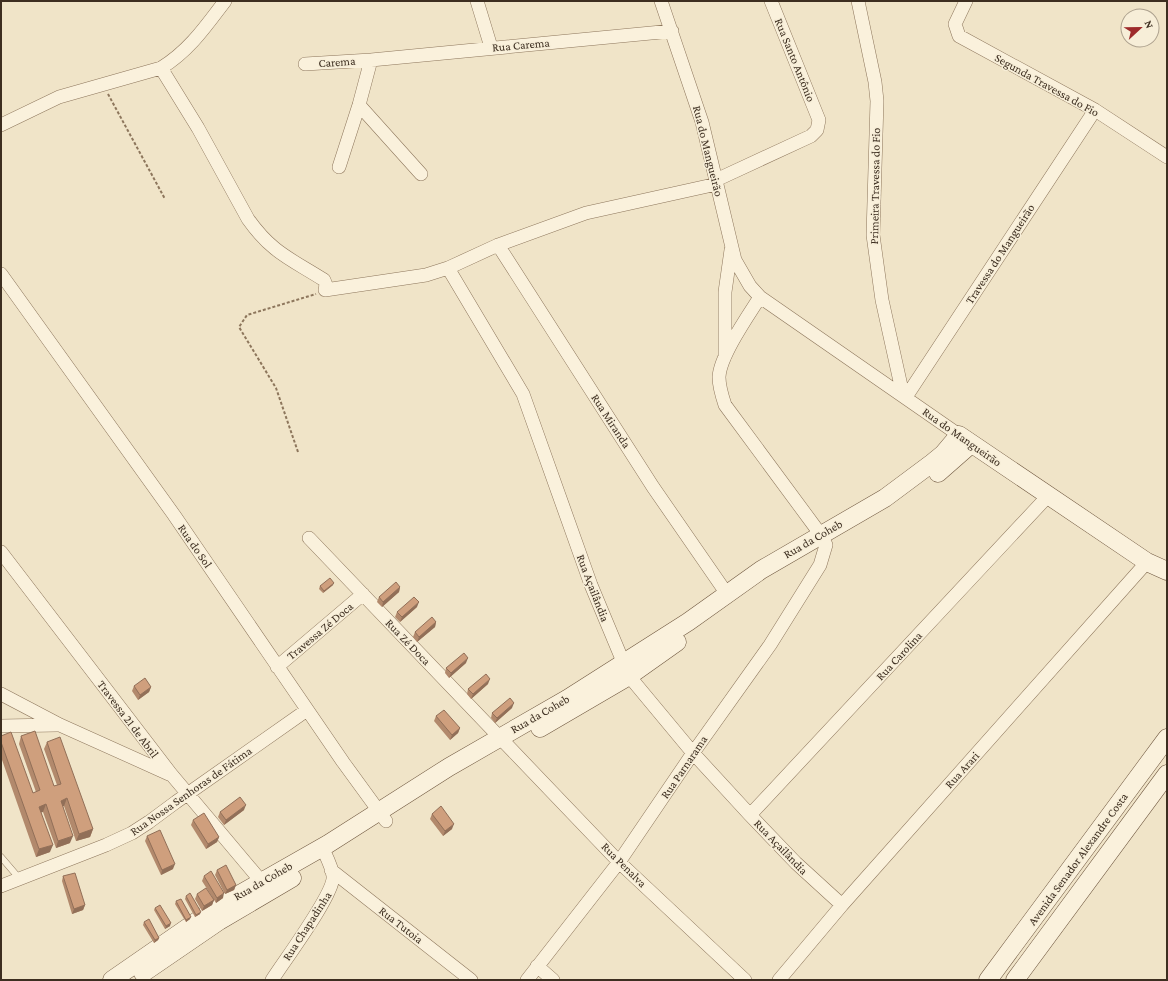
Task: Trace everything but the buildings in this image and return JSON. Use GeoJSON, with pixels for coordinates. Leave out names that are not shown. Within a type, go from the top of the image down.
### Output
{"type":"FeatureCollection","features":[{"type":"Feature","properties":{"kind":"street"},"geometry":{"type":"LineString","coordinates":[[1,125],[59,97],[161,68],[176,59],[198,37],[225,1]]}},
{"type":"Feature","properties":{"kind":"street"},"geometry":{"type":"LineString","coordinates":[[477,1],[491,47]]}},
{"type":"Feature","properties":{"kind":"street","name":"Rua do Mangueirão"},"geometry":{"type":"LineString","coordinates":[[662,1],[702,122],[735,260],[741,272],[760,297],[1048,496],[1147,562],[1167,571]]}},
{"type":"Feature","properties":{"kind":"street","name":"Rua Santo Antônio"},"geometry":{"type":"LineString","coordinates":[[716,182],[811,136],[817,130],[819,120],[772,1]]}},
{"type":"Feature","properties":{"kind":"street","name":"Primeira Travessa do Fio"},"geometry":{"type":"LineString","coordinates":[[858,1],[875,82],[877,101],[872,235],[876,265],[904,396]]}},
{"type":"Feature","properties":{"kind":"street","name":"Segunda Travessa do Fio"},"geometry":{"type":"LineString","coordinates":[[966,1],[955,24],[959,36],[1095,110],[1167,157]]}},
{"type":"Feature","properties":{"kind":"street","name":"Rua Carema"},"geometry":{"type":"LineString","coordinates":[[371,60],[491,47],[672,31]]}},
{"type":"Feature","properties":{"kind":"street","name":"Carema"},"geometry":{"type":"LineString","coordinates":[[305,64],[371,60],[359,105],[339,167]]}},
{"type":"Feature","properties":{"kind":"street"},"geometry":{"type":"LineString","coordinates":[[161,68],[201,134],[248,219],[258,233],[274,250],[324,280],[326,285],[325,290],[426,275],[448,268],[498,245],[586,213],[716,182]]}},
{"type":"Feature","properties":{"kind":"street"},"geometry":{"type":"LineString","coordinates":[[359,105],[421,174]]}},
{"type":"Feature","properties":{"kind":"street","name":"Travessa do Mangueirão"},"geometry":{"type":"LineString","coordinates":[[904,396],[1095,110]]}},
{"type":"Feature","properties":{"kind":"street"},"geometry":{"type":"LineString","coordinates":[[725,356],[725,292],[732,244]]}},
{"type":"Feature","properties":{"kind":"street","name":"Rua Miranda"},"geometry":{"type":"LineString","coordinates":[[498,245],[653,487],[727,594]]}},
{"type":"Feature","properties":{"kind":"street","name":"Rua Açailândia"},"geometry":{"type":"LineString","coordinates":[[448,268],[523,394],[591,585],[626,669],[693,753],[796,863],[842,906]]}},
{"type":"Feature","properties":{"kind":"street","name":"Rua do Sol"},"geometry":{"type":"LineString","coordinates":[[1,274],[174,516],[382,817]]}},
{"type":"Feature","properties":{"kind":"street"},"geometry":{"type":"LineString","coordinates":[[760,297],[725,356],[719,376],[720,393],[725,405],[824,540]]}},
{"type":"Feature","properties":{"kind":"street","name":"Rua da Coheb"},"geometry":{"type":"LineString","coordinates":[[626,669],[688,622],[761,570],[876,516],[931,479],[965,439]]}},
{"type":"Feature","properties":{"kind":"street","name":"Rua Carolina"},"geometry":{"type":"LineString","coordinates":[[750,815],[1048,496]]}},
{"type":"Feature","properties":{"kind":"street","name":"Rua Zé Doca"},"geometry":{"type":"LineString","coordinates":[[309,538],[504,742]]}},
{"type":"Feature","properties":{"kind":"street","name":"Rua da Coheb"},"geometry":{"type":"LineString","coordinates":[[132,980],[219,921],[326,858],[382,817],[626,669],[785,568],[824,540]]}},
{"type":"Feature","properties":{"kind":"street","name":"Rua Parnarama"},"geometry":{"type":"LineString","coordinates":[[526,980],[619,862],[693,753],[770,645],[820,566],[824,540]]}},
{"type":"Feature","properties":{"kind":"street","name":"Travessa 21 de Abril"},"geometry":{"type":"LineString","coordinates":[[1,552],[171,774],[261,881]]}},
{"type":"Feature","properties":{"kind":"street","name":"Rua Arari"},"geometry":{"type":"LineString","coordinates":[[779,980],[842,906],[1147,562]]}},
{"type":"Feature","properties":{"kind":"street","name":"Travessa Zé Doca"},"geometry":{"type":"LineString","coordinates":[[277,667],[363,594]]}},
{"type":"Feature","properties":{"kind":"street"},"geometry":{"type":"LineString","coordinates":[[1,694],[60,725],[171,774]]}},
{"type":"Feature","properties":{"kind":"street","name":"Rua Nossa Senhoras de Fátima"},"geometry":{"type":"LineString","coordinates":[[1,886],[106,845],[132,833],[307,710]]}},
{"type":"Feature","properties":{"kind":"street"},"geometry":{"type":"LineString","coordinates":[[1,726],[60,725]]}},
{"type":"Feature","properties":{"kind":"street","name":"Avenida Senador Alexandre Costa"},"geometry":{"type":"LineString","coordinates":[[988,980],[1167,738]]}},
{"type":"Feature","properties":{"kind":"street","name":"Rua Penalva"},"geometry":{"type":"LineString","coordinates":[[504,742],[619,862],[745,980]]}},
{"type":"Feature","properties":{"kind":"street","name":"Avenida Senador Alexandre Costa"},"geometry":{"type":"LineString","coordinates":[[1015,980],[1167,774]]}},
{"type":"Feature","properties":{"kind":"street","name":"Rua da Coheb"},"geometry":{"type":"LineString","coordinates":[[112,980],[197,921],[261,881],[326,858]]}},
{"type":"Feature","properties":{"kind":"street","name":"Rua Chapadinha"},"geometry":{"type":"LineString","coordinates":[[272,980],[328,894],[333,877],[326,858]]}},
{"type":"Feature","properties":{"kind":"street","name":"Rua Tutoia"},"geometry":{"type":"LineString","coordinates":[[326,858],[471,980]]}},
{"type":"Feature","properties":{"kind":"street"},"geometry":{"type":"LineString","coordinates":[[150,980],[163,960]]}},
{"type":"Feature","properties":{"kind":"street"},"geometry":{"type":"LineString","coordinates":[[537,966],[553,980]]}},
{"type":"Feature","properties":{"kind":"lane"},"geometry":{"type":"LineString","coordinates":[[1,857],[19,878]]}},
{"type":"Feature","properties":{"kind":"path"},"geometry":{"type":"LineString","coordinates":[[102,85],[165,199]]}},
{"type":"Feature","properties":{"kind":"path"},"geometry":{"type":"LineString","coordinates":[[298,452],[276,388],[239,327],[247,315],[325,290]]}}]}
